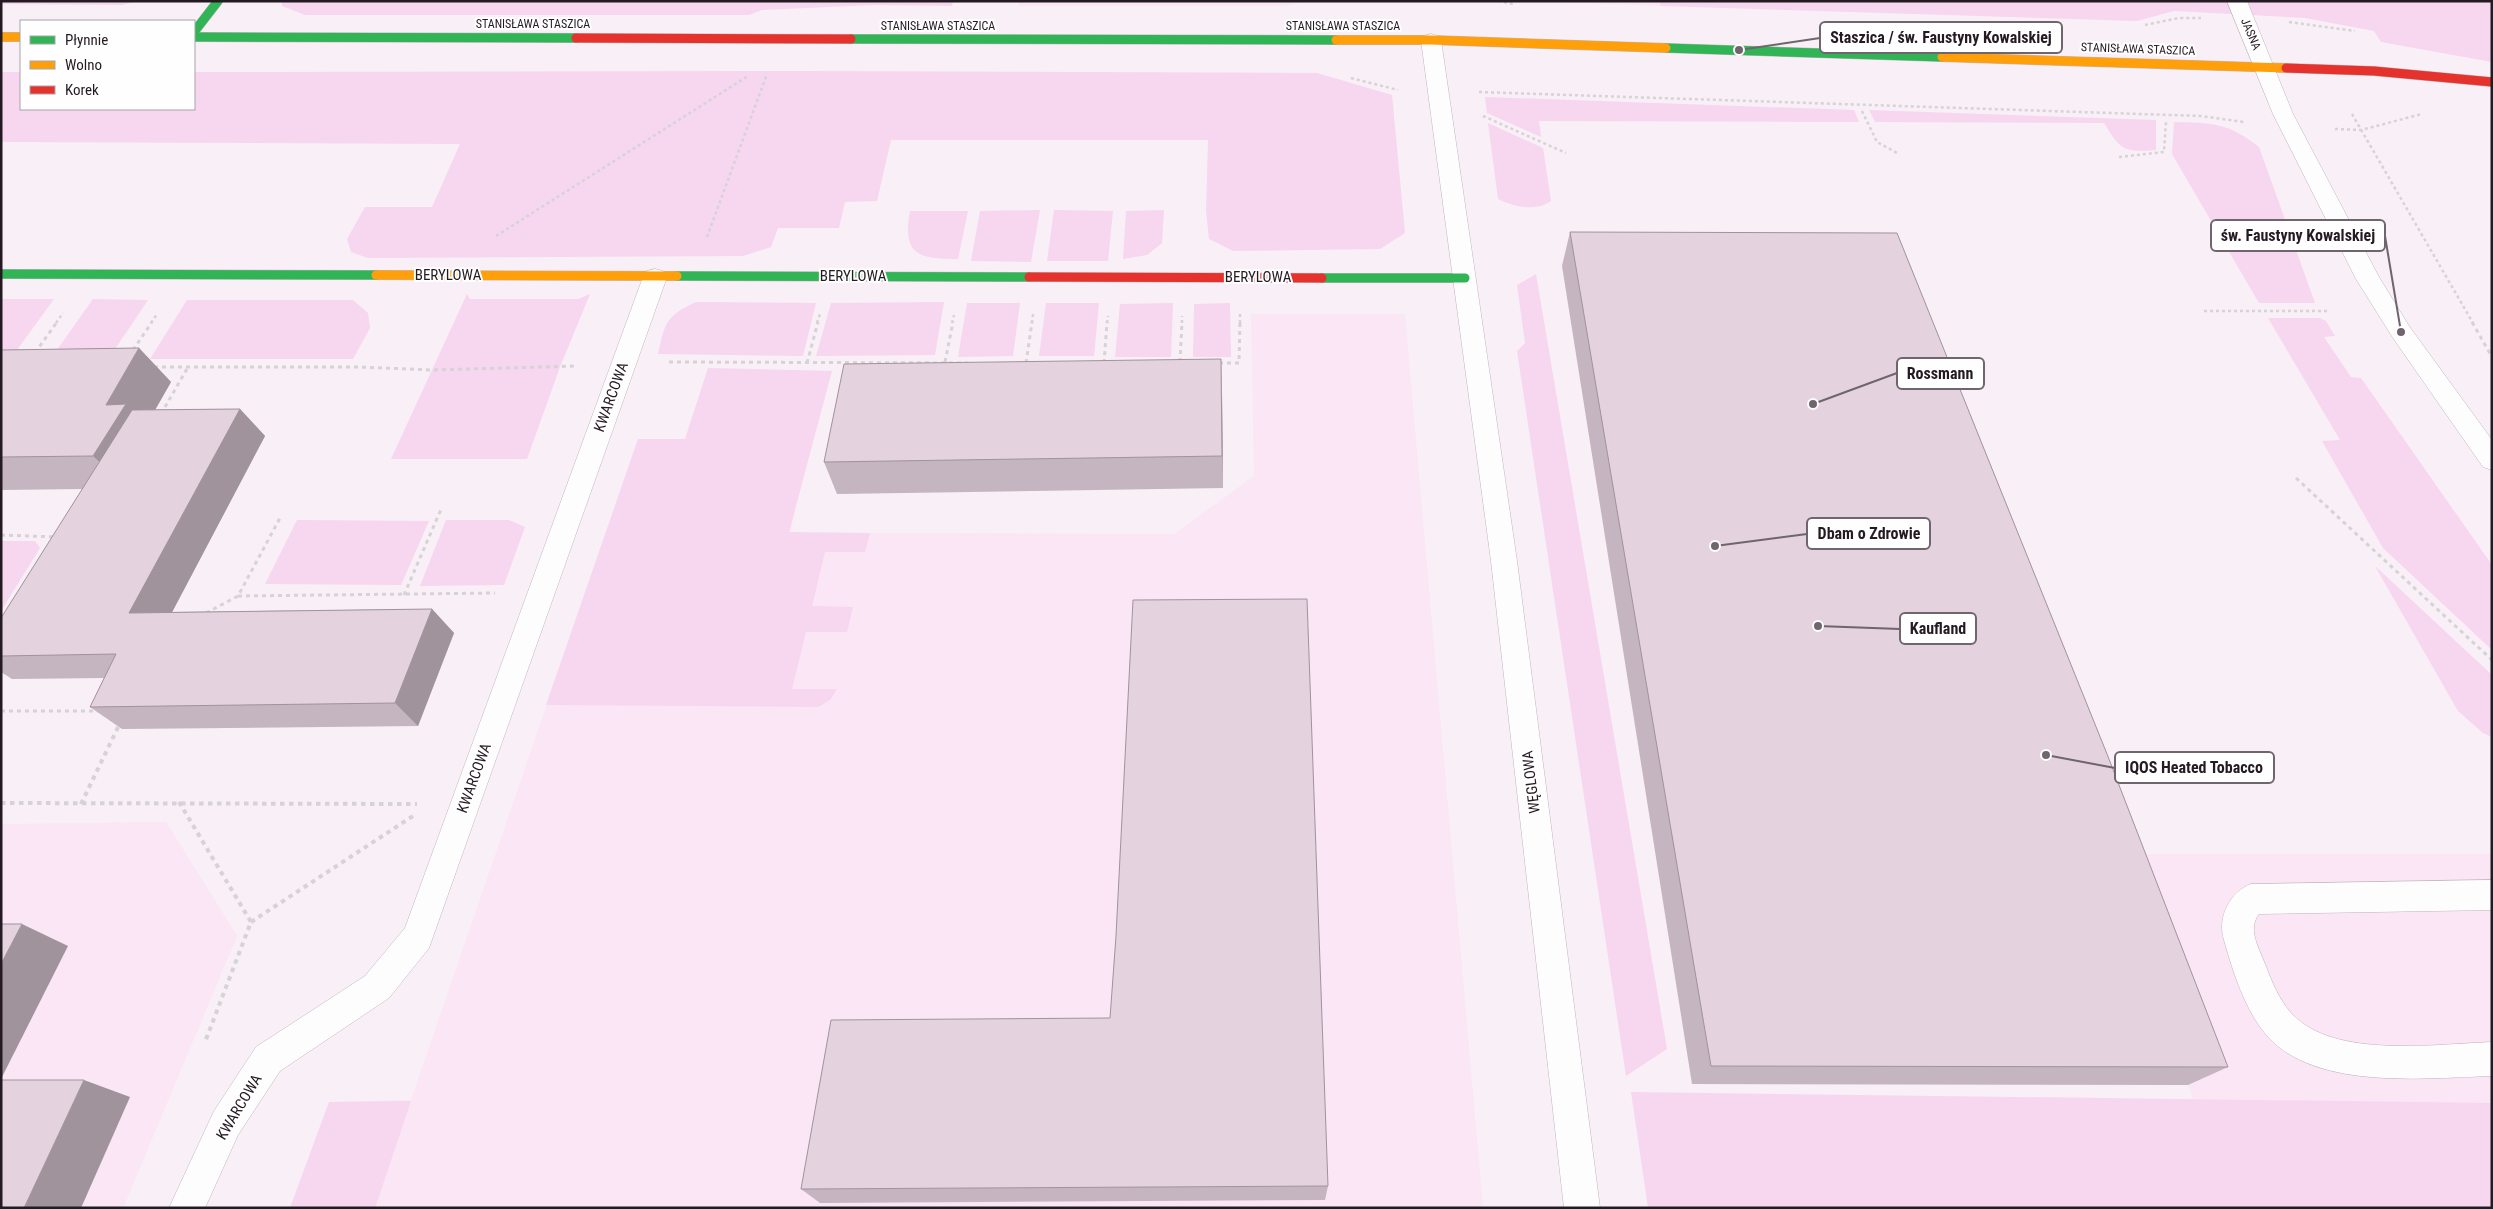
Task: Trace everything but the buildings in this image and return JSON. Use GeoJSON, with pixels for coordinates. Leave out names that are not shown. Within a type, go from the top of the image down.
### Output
{"type":"FeatureCollection","features":[{"type":"Feature","properties":{"kind":"street"},"geometry":{"type":"LineString","coordinates":[[195,31],[218,1]]}},
{"type":"Feature","properties":{"kind":"street","name":"JASNA"},"geometry":{"type":"LineString","coordinates":[[2237,1],[2282,114],[2368,279],[2401,332],[2492,460]]}},
{"type":"Feature","properties":{"kind":"street"},"geometry":{"type":"LineString","coordinates":[[1,37],[20,37]]}},
{"type":"Feature","properties":{"kind":"street","name":"STANISŁAWA STASZICA"},"geometry":{"type":"LineString","coordinates":[[195,37],[1431,40],[2374,71],[2492,82]]}},
{"type":"Feature","properties":{"kind":"street"},"geometry":{"type":"LineString","coordinates":[[1431,40],[1465,278]]}},
{"type":"Feature","properties":{"kind":"street","name":"BERYLOWA"},"geometry":{"type":"LineString","coordinates":[[1,274],[1465,278]]}},
{"type":"Feature","properties":{"kind":"street","name":"KWARCOWA"},"geometry":{"type":"LineString","coordinates":[[187,1208],[226,1123],[268,1059],[377,987],[418,937],[655,277]]}},
{"type":"Feature","properties":{"kind":"street","name":"WĘGLOWA"},"geometry":{"type":"LineString","coordinates":[[1465,278],[1477,356],[1582,1208]]}},
{"type":"Feature","properties":{"kind":"street"},"geometry":{"type":"LineString","coordinates":[[2492,895],[2250,898],[2239,911],[2236,926],[2262,1001],[2287,1033],[2319,1052],[2359,1061],[2492,1059]]}},
{"type":"Feature","properties":{"kind":"path"},"geometry":{"type":"LineString","coordinates":[[2283,22],[2358,32]]}},
{"type":"Feature","properties":{"kind":"path"},"geometry":{"type":"LineString","coordinates":[[692,277],[769,67]]}},
{"type":"Feature","properties":{"kind":"path"},"geometry":{"type":"LineString","coordinates":[[493,238],[754,72]]}},
{"type":"Feature","properties":{"kind":"path"},"geometry":{"type":"LineString","coordinates":[[1348,77],[1389,90],[1404,91]]}},
{"type":"Feature","properties":{"kind":"path"},"geometry":{"type":"LineString","coordinates":[[1472,92],[2201,116],[2247,122]]}},
{"type":"Feature","properties":{"kind":"path"},"geometry":{"type":"LineString","coordinates":[[1862,111],[1877,142],[1899,154]]}},
{"type":"Feature","properties":{"kind":"path"},"geometry":{"type":"LineString","coordinates":[[1480,114],[1566,154]]}},
{"type":"Feature","properties":{"kind":"path"},"geometry":{"type":"LineString","coordinates":[[2352,114],[2492,357]]}},
{"type":"Feature","properties":{"kind":"path"},"geometry":{"type":"LineString","coordinates":[[2333,128],[2362,130],[2422,114]]}},
{"type":"Feature","properties":{"kind":"path"},"geometry":{"type":"LineString","coordinates":[[2119,157],[2164,152],[2166,122]]}},
{"type":"Feature","properties":{"kind":"path"},"geometry":{"type":"LineString","coordinates":[[807,363],[822,306]]}},
{"type":"Feature","properties":{"kind":"path"},"geometry":{"type":"LineString","coordinates":[[945,362],[956,307]]}},
{"type":"Feature","properties":{"kind":"path"},"geometry":{"type":"LineString","coordinates":[[1104,363],[1108,307]]}},
{"type":"Feature","properties":{"kind":"path"},"geometry":{"type":"LineString","coordinates":[[1182,307],[1180,362],[1189,363]]}},
{"type":"Feature","properties":{"kind":"path"},"geometry":{"type":"LineString","coordinates":[[1209,363],[1239,363],[1240,307]]}},
{"type":"Feature","properties":{"kind":"path"},"geometry":{"type":"LineString","coordinates":[[1017,363],[1026,363],[1034,308]]}},
{"type":"Feature","properties":{"kind":"path"},"geometry":{"type":"LineString","coordinates":[[31,358],[65,310]]}},
{"type":"Feature","properties":{"kind":"path"},"geometry":{"type":"LineString","coordinates":[[133,351],[159,310]]}},
{"type":"Feature","properties":{"kind":"path"},"geometry":{"type":"LineString","coordinates":[[2204,311],[2330,310]]}},
{"type":"Feature","properties":{"kind":"path"},"geometry":{"type":"LineString","coordinates":[[150,367],[358,367],[432,370],[623,364],[972,363]]}},
{"type":"Feature","properties":{"kind":"path"},"geometry":{"type":"LineString","coordinates":[[1094,363],[1113,363]]}},
{"type":"Feature","properties":{"kind":"path"},"geometry":{"type":"LineString","coordinates":[[157,421],[188,366]]}},
{"type":"Feature","properties":{"kind":"path"},"geometry":{"type":"LineString","coordinates":[[2296,478],[2492,660]]}},
{"type":"Feature","properties":{"kind":"path"},"geometry":{"type":"LineString","coordinates":[[404,595],[442,507]]}},
{"type":"Feature","properties":{"kind":"path"},"geometry":{"type":"LineString","coordinates":[[238,596],[280,518]]}},
{"type":"Feature","properties":{"kind":"path"},"geometry":{"type":"LineString","coordinates":[[1,535],[56,535],[60,541]]}},
{"type":"Feature","properties":{"kind":"path"},"geometry":{"type":"LineString","coordinates":[[205,614],[238,596],[500,593]]}},
{"type":"Feature","properties":{"kind":"path"},"geometry":{"type":"LineString","coordinates":[[1,711],[106,711]]}},
{"type":"Feature","properties":{"kind":"path"},"geometry":{"type":"LineString","coordinates":[[81,804],[122,719]]}},
{"type":"Feature","properties":{"kind":"path"},"geometry":{"type":"LineString","coordinates":[[179,802],[251,922]]}},
{"type":"Feature","properties":{"kind":"path"},"geometry":{"type":"LineString","coordinates":[[1,804],[179,802],[421,804]]}},
{"type":"Feature","properties":{"kind":"path"},"geometry":{"type":"LineString","coordinates":[[205,1042],[251,922],[414,815]]}},
{"type":"Feature","properties":{"kind":"shaded area"},"geometry":{"type":"Polygon","coordinates":[[[1,1],[138,1],[122,5],[1,4],[1,1]]]}},
{"type":"Feature","properties":{"kind":"shaded area"},"geometry":{"type":"Polygon","coordinates":[[[281,1],[953,1],[952,6],[874,5],[762,10],[749,15],[305,15],[282,6],[281,1]]]}},
{"type":"Feature","properties":{"kind":"shaded area"},"geometry":{"type":"Polygon","coordinates":[[[1019,1],[1307,1],[1284,6],[1018,6],[1019,1]]]}},
{"type":"Feature","properties":{"kind":"shaded area"},"geometry":{"type":"Polygon","coordinates":[[[1533,1],[1659,1],[1661,6],[1533,1]]]}},
{"type":"Feature","properties":{"kind":"shaded area"},"geometry":{"type":"Polygon","coordinates":[[[1659,1],[2492,1],[2492,62],[2381,42],[2374,31],[2305,18],[2174,11],[2137,21],[1661,6],[1659,1]]]}},
{"type":"Feature","properties":{"kind":"shaded area"},"geometry":{"type":"Polygon","coordinates":[[[792,71],[1317,73],[1392,95],[1405,233],[1380,249],[1233,251],[1209,239],[1206,211],[1208,140],[891,140],[877,201],[845,202],[839,228],[778,228],[771,247],[743,256],[368,258],[351,252],[347,239],[365,207],[432,207],[460,144],[1,142],[1,72],[20,72],[20,110],[195,110],[195,72],[792,71]]]}},
{"type":"Feature","properties":{"kind":"shaded area"},"geometry":{"type":"Polygon","coordinates":[[[1485,97],[1854,110],[1859,122],[1539,121],[1541,137],[1487,113],[1485,97]]]}},
{"type":"Feature","properties":{"kind":"shaded area"},"geometry":{"type":"Polygon","coordinates":[[[1869,110],[2156,120],[2156,150],[2129,150],[2114,139],[2104,123],[1875,122],[1869,110]]]}},
{"type":"Feature","properties":{"kind":"shaded area"},"geometry":{"type":"Polygon","coordinates":[[[2174,122],[2209,124],[2228,128],[2259,147],[2315,303],[2259,303],[2172,154],[2174,122]]]}},
{"type":"Feature","properties":{"kind":"shaded area"},"geometry":{"type":"Polygon","coordinates":[[[1488,123],[1543,148],[1551,201],[1538,206],[1525,207],[1498,199],[1488,123]]]}},
{"type":"Feature","properties":{"kind":"shaded area"},"geometry":{"type":"Polygon","coordinates":[[[1040,210],[1031,262],[971,261],[980,211],[1040,210]]]}},
{"type":"Feature","properties":{"kind":"shaded area"},"geometry":{"type":"Polygon","coordinates":[[[1054,210],[1113,211],[1108,261],[1047,261],[1054,210]]]}},
{"type":"Feature","properties":{"kind":"shaded area"},"geometry":{"type":"Polygon","coordinates":[[[1164,210],[1162,243],[1147,255],[1123,259],[1126,211],[1164,210]]]}},
{"type":"Feature","properties":{"kind":"shaded area"},"geometry":{"type":"Polygon","coordinates":[[[910,211],[968,211],[958,259],[932,258],[916,252],[911,246],[908,237],[910,211]]]}},
{"type":"Feature","properties":{"kind":"shaded area"},"geometry":{"type":"Polygon","coordinates":[[[1536,274],[1667,1049],[1626,1076],[1517,351],[1525,343],[1517,285],[1536,274]]]}},
{"type":"Feature","properties":{"kind":"shaded area"},"geometry":{"type":"Polygon","coordinates":[[[467,294],[470,299],[578,299],[590,294],[560,367],[527,459],[391,459],[467,294]]]}},
{"type":"Feature","properties":{"kind":"shaded area"},"geometry":{"type":"Polygon","coordinates":[[[1,299],[54,299],[11,358],[1,358],[1,299]]]}},
{"type":"Feature","properties":{"kind":"shaded area"},"geometry":{"type":"Polygon","coordinates":[[[93,299],[148,300],[109,358],[52,357],[93,299]]]}},
{"type":"Feature","properties":{"kind":"shaded area"},"geometry":{"type":"Polygon","coordinates":[[[187,300],[353,300],[368,313],[370,328],[353,359],[150,359],[187,300]]]}},
{"type":"Feature","properties":{"kind":"shaded area"},"geometry":{"type":"Polygon","coordinates":[[[696,302],[816,303],[803,356],[658,354],[668,321],[678,312],[696,302]]]}},
{"type":"Feature","properties":{"kind":"shaded area"},"geometry":{"type":"Polygon","coordinates":[[[944,302],[935,355],[816,356],[831,303],[944,302]]]}},
{"type":"Feature","properties":{"kind":"shaded area"},"geometry":{"type":"Polygon","coordinates":[[[967,303],[1020,303],[1013,356],[958,357],[967,303]]]}},
{"type":"Feature","properties":{"kind":"shaded area"},"geometry":{"type":"Polygon","coordinates":[[[1046,303],[1099,303],[1094,356],[1039,356],[1046,303]]]}},
{"type":"Feature","properties":{"kind":"shaded area"},"geometry":{"type":"Polygon","coordinates":[[[1173,303],[1171,357],[1115,357],[1120,304],[1173,303]]]}},
{"type":"Feature","properties":{"kind":"shaded area"},"geometry":{"type":"Polygon","coordinates":[[[1230,303],[1231,357],[1193,357],[1194,304],[1230,303]]]}},
{"type":"Feature","properties":{"kind":"shaded area"},"geometry":{"type":"Polygon","coordinates":[[[1251,314],[1405,314],[1483,1208],[290,1208],[329,1102],[411,1100],[638,439],[812,440],[790,533],[1174,534],[1254,476],[1251,314]]]}},
{"type":"Feature","properties":{"kind":"shaded area"},"geometry":{"type":"Polygon","coordinates":[[[2268,318],[2320,318],[2326,321],[2335,336],[2324,337],[2351,377],[2361,378],[2492,565],[2492,650],[2383,548],[2322,441],[2340,440],[2268,318]]]}},
{"type":"Feature","properties":{"kind":"shaded area"},"geometry":{"type":"Polygon","coordinates":[[[708,368],[832,371],[789,532],[870,533],[865,552],[825,552],[812,606],[853,607],[847,632],[806,632],[792,689],[837,689],[830,700],[818,707],[546,705],[638,439],[685,439],[708,368]]]}},
{"type":"Feature","properties":{"kind":"shaded area"},"geometry":{"type":"Polygon","coordinates":[[[297,520],[429,521],[401,585],[265,584],[297,520]]]}},
{"type":"Feature","properties":{"kind":"shaded area"},"geometry":{"type":"Polygon","coordinates":[[[446,520],[509,520],[525,527],[504,585],[420,586],[446,520]]]}},
{"type":"Feature","properties":{"kind":"shaded area"},"geometry":{"type":"Polygon","coordinates":[[[1,541],[35,541],[40,548],[1,611],[1,541]]]}},
{"type":"Feature","properties":{"kind":"shaded area"},"geometry":{"type":"Polygon","coordinates":[[[2375,566],[2492,675],[2492,737],[2483,733],[2458,711],[2375,566]]]}},
{"type":"Feature","properties":{"kind":"shaded area"},"geometry":{"type":"Polygon","coordinates":[[[166,822],[237,936],[123,1208],[1,1208],[1,824],[166,822]]]}},
{"type":"Feature","properties":{"kind":"shaded area"},"geometry":{"type":"Polygon","coordinates":[[[2104,854],[2492,854],[2492,1105],[2195,1104],[2104,854]]]}},
{"type":"Feature","properties":{"kind":"shaded area"},"geometry":{"type":"Polygon","coordinates":[[[1631,1092],[2492,1103],[2492,1208],[1648,1208],[1631,1092]]]}},
{"type":"Feature","properties":{"kind":"shaded area"},"geometry":{"type":"Polygon","coordinates":[[[411,1101],[375,1208],[290,1208],[329,1102],[411,1101]]]}},
{"type":"Feature","properties":{"kind":"traffic: fast"},"geometry":{"type":"LineString","coordinates":[[195,31],[218,1]]}},
{"type":"Feature","properties":{"kind":"traffic: fast"},"geometry":{"type":"LineString","coordinates":[[195,37],[576,38]]}},
{"type":"Feature","properties":{"kind":"traffic: fast"},"geometry":{"type":"LineString","coordinates":[[851,39],[1336,40]]}},
{"type":"Feature","properties":{"kind":"traffic: fast"},"geometry":{"type":"LineString","coordinates":[[1666,48],[1942,57]]}},
{"type":"Feature","properties":{"kind":"traffic: fast"},"geometry":{"type":"LineString","coordinates":[[1,274],[376,275]]}},
{"type":"Feature","properties":{"kind":"traffic: fast"},"geometry":{"type":"LineString","coordinates":[[677,276],[1029,277]]}},
{"type":"Feature","properties":{"kind":"traffic: fast"},"geometry":{"type":"LineString","coordinates":[[1322,278],[1465,278]]}},
{"type":"Feature","properties":{"kind":"traffic: slow"},"geometry":{"type":"LineString","coordinates":[[1,37],[20,37]]}},
{"type":"Feature","properties":{"kind":"traffic: slow"},"geometry":{"type":"LineString","coordinates":[[1336,40],[1431,40],[1666,48]]}},
{"type":"Feature","properties":{"kind":"traffic: slow"},"geometry":{"type":"LineString","coordinates":[[1942,57],[2286,68]]}},
{"type":"Feature","properties":{"kind":"traffic: slow"},"geometry":{"type":"LineString","coordinates":[[376,275],[677,276]]}},
{"type":"Feature","properties":{"kind":"traffic: jam"},"geometry":{"type":"LineString","coordinates":[[576,38],[851,39]]}},
{"type":"Feature","properties":{"kind":"traffic: jam"},"geometry":{"type":"LineString","coordinates":[[2286,68],[2374,71],[2492,82]]}},
{"type":"Feature","properties":{"kind":"traffic: jam"},"geometry":{"type":"LineString","coordinates":[[1029,277],[1322,278]]}},
{"type":"Feature","properties":{"kind":"place","name":"Staszica / św. Faustyny Kowalskiej"},"geometry":{"type":"Point","coordinates":[1739,50]}},
{"type":"Feature","properties":{"kind":"place","name":"św. Faustyny Kowalskiej"},"geometry":{"type":"Point","coordinates":[2401,332]}},
{"type":"Feature","properties":{"kind":"place","name":"Rossmann"},"geometry":{"type":"Point","coordinates":[1813,404]}},
{"type":"Feature","properties":{"kind":"place","name":"Dbam o Zdrowie"},"geometry":{"type":"Point","coordinates":[1715,546]}},
{"type":"Feature","properties":{"kind":"place","name":"Kaufland"},"geometry":{"type":"Point","coordinates":[1818,626]}},
{"type":"Feature","properties":{"kind":"place","name":"IQOS Heated Tobacco"},"geometry":{"type":"Point","coordinates":[2046,755]}}]}
